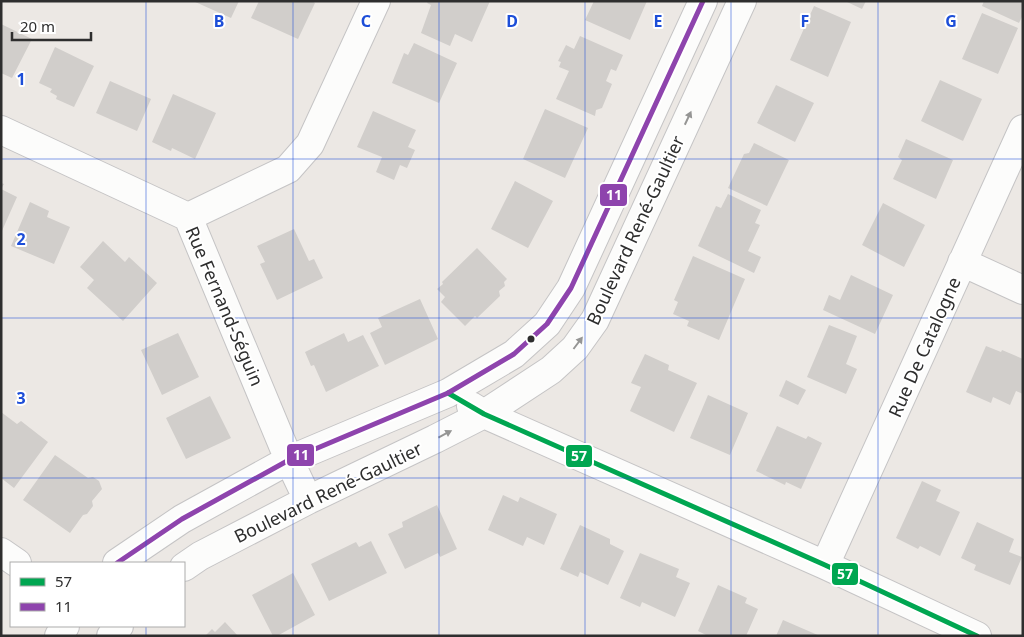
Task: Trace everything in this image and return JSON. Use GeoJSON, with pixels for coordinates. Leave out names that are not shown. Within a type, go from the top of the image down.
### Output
{"type":"FeatureCollection","features":[{"type":"Feature","properties":{"kind":"street"},"geometry":{"type":"LineString","coordinates":[[188,217],[288,169],[310,144],[376,1]]}},
{"type":"Feature","properties":{"kind":"street","name":"Boulevard René-Gaultier"},"geometry":{"type":"LineString","coordinates":[[118,562],[182,519],[289,460],[448,393],[514,354],[547,324],[571,288],[703,1]]}},
{"type":"Feature","properties":{"kind":"street","name":"Boulevard René-Gaultier"},"geometry":{"type":"LineString","coordinates":[[185,566],[200,556],[308,500],[484,414],[551,370],[575,348],[594,320],[742,1]]}},
{"type":"Feature","properties":{"kind":"street","name":"Rue De Catalogne"},"geometry":{"type":"LineString","coordinates":[[825,565],[1023,129]]}},
{"type":"Feature","properties":{"kind":"street","name":"Rue Fernand-Séguin"},"geometry":{"type":"LineString","coordinates":[[1,130],[188,217],[289,460],[308,500]]}},
{"type":"Feature","properties":{"kind":"street"},"geometry":{"type":"LineString","coordinates":[[962,262],[1023,290]]}},
{"type":"Feature","properties":{"kind":"street"},"geometry":{"type":"LineString","coordinates":[[448,393],[484,414],[825,565],[977,636]]}},
{"type":"Feature","properties":{"kind":"street"},"geometry":{"type":"LineString","coordinates":[[1,552],[16,562]]}},
{"type":"Feature","properties":{"kind":"building"},"geometry":{"type":"Polygon","coordinates":[[[193,1],[239,1],[231,18],[193,1]]]}},
{"type":"Feature","properties":{"kind":"building"},"geometry":{"type":"Polygon","coordinates":[[[259,1],[312,1],[315,3],[298,39],[251,18],[259,1]]]}},
{"type":"Feature","properties":{"kind":"building"},"geometry":{"type":"Polygon","coordinates":[[[428,1],[490,1],[472,42],[455,34],[450,46],[421,33],[431,5],[427,3],[428,1]]]}},
{"type":"Feature","properties":{"kind":"building"},"geometry":{"type":"Polygon","coordinates":[[[594,1],[647,1],[630,40],[585,20],[594,1]]]}},
{"type":"Feature","properties":{"kind":"building"},"geometry":{"type":"Polygon","coordinates":[[[845,1],[866,1],[862,9],[845,1]]]}},
{"type":"Feature","properties":{"kind":"building"},"geometry":{"type":"Polygon","coordinates":[[[984,1],[1023,1],[1023,15],[1019,23],[982,6],[984,1]]]}},
{"type":"Feature","properties":{"kind":"building"},"geometry":{"type":"Polygon","coordinates":[[[814,6],[851,22],[828,77],[790,60],[814,6]]]}},
{"type":"Feature","properties":{"kind":"building"},"geometry":{"type":"Polygon","coordinates":[[[982,13],[1018,28],[998,74],[962,59],[982,13]]]}},
{"type":"Feature","properties":{"kind":"building"},"geometry":{"type":"Polygon","coordinates":[[[1,24],[32,39],[12,78],[1,73],[1,24]]]}},
{"type":"Feature","properties":{"kind":"building"},"geometry":{"type":"Polygon","coordinates":[[[580,36],[623,55],[616,71],[611,69],[606,81],[612,84],[602,108],[596,110],[595,116],[556,99],[569,71],[559,67],[561,62],[558,61],[566,45],[574,49],[580,36]]]}},
{"type":"Feature","properties":{"kind":"building"},"geometry":{"type":"Polygon","coordinates":[[[414,43],[457,63],[439,103],[392,83],[404,53],[408,55],[414,43]]]}},
{"type":"Feature","properties":{"kind":"building"},"geometry":{"type":"Polygon","coordinates":[[[55,47],[94,66],[74,107],[56,99],[57,96],[50,92],[52,89],[39,83],[55,47]]]}},
{"type":"Feature","properties":{"kind":"building"},"geometry":{"type":"Polygon","coordinates":[[[940,80],[982,99],[963,141],[921,121],[940,80]]]}},
{"type":"Feature","properties":{"kind":"building"},"geometry":{"type":"Polygon","coordinates":[[[110,81],[151,99],[137,131],[96,113],[110,81]]]}},
{"type":"Feature","properties":{"kind":"building"},"geometry":{"type":"Polygon","coordinates":[[[776,85],[814,103],[795,142],[757,123],[776,85]]]}},
{"type":"Feature","properties":{"kind":"building"},"geometry":{"type":"Polygon","coordinates":[[[173,94],[216,113],[195,159],[172,148],[171,151],[152,142],[173,94]]]}},
{"type":"Feature","properties":{"kind":"building"},"geometry":{"type":"Polygon","coordinates":[[[545,109],[588,128],[565,178],[523,159],[545,109]]]}},
{"type":"Feature","properties":{"kind":"building"},"geometry":{"type":"Polygon","coordinates":[[[373,111],[416,130],[408,147],[415,150],[407,168],[400,165],[394,180],[376,172],[382,157],[357,147],[373,111]]]}},
{"type":"Feature","properties":{"kind":"building"},"geometry":{"type":"Polygon","coordinates":[[[906,139],[953,160],[936,199],[893,179],[902,160],[898,157],[906,139]]]}},
{"type":"Feature","properties":{"kind":"building"},"geometry":{"type":"Polygon","coordinates":[[[754,143],[789,160],[767,206],[728,188],[744,154],[749,153],[754,143]]]}},
{"type":"Feature","properties":{"kind":"building"},"geometry":{"type":"Polygon","coordinates":[[[515,181],[553,201],[528,248],[491,229],[515,181]]]}},
{"type":"Feature","properties":{"kind":"building"},"geometry":{"type":"Polygon","coordinates":[[[1,189],[17,197],[1,233],[1,189]]]}},
{"type":"Feature","properties":{"kind":"building"},"geometry":{"type":"Polygon","coordinates":[[[728,194],[761,210],[755,223],[760,225],[748,251],[761,257],[754,273],[698,246],[716,206],[721,208],[728,194]]]}},
{"type":"Feature","properties":{"kind":"building"},"geometry":{"type":"Polygon","coordinates":[[[30,202],[49,211],[47,217],[70,227],[54,264],[11,246],[30,202]]]}},
{"type":"Feature","properties":{"kind":"building"},"geometry":{"type":"Polygon","coordinates":[[[883,203],[925,225],[904,267],[862,245],[883,203]]]}},
{"type":"Feature","properties":{"kind":"building"},"geometry":{"type":"Polygon","coordinates":[[[294,229],[309,261],[314,259],[323,278],[277,300],[260,264],[265,262],[257,246],[294,229]]]}},
{"type":"Feature","properties":{"kind":"building"},"geometry":{"type":"Polygon","coordinates":[[[103,241],[125,262],[129,257],[157,283],[123,321],[87,288],[94,280],[80,267],[103,241]]]}},
{"type":"Feature","properties":{"kind":"building"},"geometry":{"type":"Polygon","coordinates":[[[477,248],[507,279],[504,282],[505,286],[499,291],[500,296],[477,318],[475,316],[465,326],[441,302],[445,297],[437,289],[477,248]]]}},
{"type":"Feature","properties":{"kind":"building"},"geometry":{"type":"Polygon","coordinates":[[[693,256],[745,279],[719,340],[687,326],[689,321],[673,314],[678,302],[674,300],[693,256]]]}},
{"type":"Feature","properties":{"kind":"building"},"geometry":{"type":"Polygon","coordinates":[[[851,275],[893,295],[875,334],[823,310],[829,295],[840,300],[851,275]]]}},
{"type":"Feature","properties":{"kind":"building"},"geometry":{"type":"Polygon","coordinates":[[[420,299],[438,339],[385,365],[370,333],[382,327],[378,318],[420,299]]]}},
{"type":"Feature","properties":{"kind":"building"},"geometry":{"type":"Polygon","coordinates":[[[829,325],[857,336],[846,364],[857,369],[846,394],[807,377],[829,325]]]}},
{"type":"Feature","properties":{"kind":"building"},"geometry":{"type":"Polygon","coordinates":[[[178,333],[199,377],[162,395],[141,350],[178,333]]]}},
{"type":"Feature","properties":{"kind":"building"},"geometry":{"type":"Polygon","coordinates":[[[344,333],[348,342],[363,335],[379,366],[326,392],[314,365],[311,366],[305,352],[344,333]]]}},
{"type":"Feature","properties":{"kind":"building"},"geometry":{"type":"Polygon","coordinates":[[[986,346],[1001,352],[1002,350],[1023,359],[1023,394],[1016,391],[1010,405],[993,397],[991,403],[966,392],[986,346]]]}},
{"type":"Feature","properties":{"kind":"building"},"geometry":{"type":"Polygon","coordinates":[[[645,354],[669,365],[668,370],[697,383],[674,432],[630,411],[641,387],[631,383],[645,354]]]}},
{"type":"Feature","properties":{"kind":"building"},"geometry":{"type":"Polygon","coordinates":[[[786,380],[806,390],[798,405],[779,396],[786,380]]]}},
{"type":"Feature","properties":{"kind":"building"},"geometry":{"type":"Polygon","coordinates":[[[708,395],[748,413],[730,455],[690,438],[708,395]]]}},
{"type":"Feature","properties":{"kind":"building"},"geometry":{"type":"Polygon","coordinates":[[[210,396],[231,438],[186,459],[166,418],[210,396]]]}},
{"type":"Feature","properties":{"kind":"building"},"geometry":{"type":"Polygon","coordinates":[[[1,412],[17,424],[21,421],[48,442],[14,488],[1,478],[1,412]]]}},
{"type":"Feature","properties":{"kind":"building"},"geometry":{"type":"Polygon","coordinates":[[[777,426],[806,439],[808,436],[822,443],[801,489],[786,482],[785,485],[756,471],[777,426]]]}},
{"type":"Feature","properties":{"kind":"building"},"geometry":{"type":"Polygon","coordinates":[[[55,455],[88,478],[93,477],[99,481],[102,489],[92,501],[93,506],[87,514],[83,515],[70,533],[23,500],[55,455]]]}},
{"type":"Feature","properties":{"kind":"building"},"geometry":{"type":"Polygon","coordinates":[[[922,481],[941,490],[936,501],[960,512],[940,556],[920,546],[918,549],[896,538],[922,481]]]}},
{"type":"Feature","properties":{"kind":"building"},"geometry":{"type":"Polygon","coordinates":[[[503,495],[518,502],[520,497],[557,514],[544,545],[527,537],[523,546],[488,530],[503,495]]]}},
{"type":"Feature","properties":{"kind":"building"},"geometry":{"type":"Polygon","coordinates":[[[437,505],[457,549],[440,557],[438,553],[405,569],[388,534],[403,527],[402,522],[437,505]]]}},
{"type":"Feature","properties":{"kind":"building"},"geometry":{"type":"Polygon","coordinates":[[[977,522],[1014,539],[1009,552],[1022,557],[1010,585],[974,570],[976,565],[961,558],[977,522]]]}},
{"type":"Feature","properties":{"kind":"building"},"geometry":{"type":"Polygon","coordinates":[[[580,525],[610,539],[610,544],[624,551],[608,585],[580,572],[578,577],[560,569],[580,525]]]}},
{"type":"Feature","properties":{"kind":"building"},"geometry":{"type":"Polygon","coordinates":[[[371,541],[387,573],[329,601],[311,564],[356,542],[359,547],[371,541]]]}},
{"type":"Feature","properties":{"kind":"building"},"geometry":{"type":"Polygon","coordinates":[[[640,553],[679,569],[676,577],[690,583],[675,617],[642,602],[640,607],[620,598],[640,553]]]}},
{"type":"Feature","properties":{"kind":"building"},"geometry":{"type":"Polygon","coordinates":[[[293,573],[315,615],[277,636],[273,636],[252,595],[293,573]]]}},
{"type":"Feature","properties":{"kind":"building"},"geometry":{"type":"Polygon","coordinates":[[[718,585],[747,598],[745,603],[758,609],[746,636],[708,636],[698,631],[718,585]]]}},
{"type":"Feature","properties":{"kind":"building"},"geometry":{"type":"Polygon","coordinates":[[[783,620],[820,636],[776,636],[783,620]]]}},
{"type":"Feature","properties":{"kind":"building"},"geometry":{"type":"Polygon","coordinates":[[[225,622],[238,636],[205,636],[212,629],[215,632],[225,622]]]}},
{"type":"Feature","properties":{"kind":"transit line","name":"11"},"geometry":{"type":"LineString","coordinates":[[118,562],[182,519],[289,460],[448,393],[514,354],[547,324],[571,288],[703,1]]}},
{"type":"Feature","properties":{"kind":"transit line","name":"57"},"geometry":{"type":"LineString","coordinates":[[448,393],[484,414],[825,565],[977,636]]}}]}
